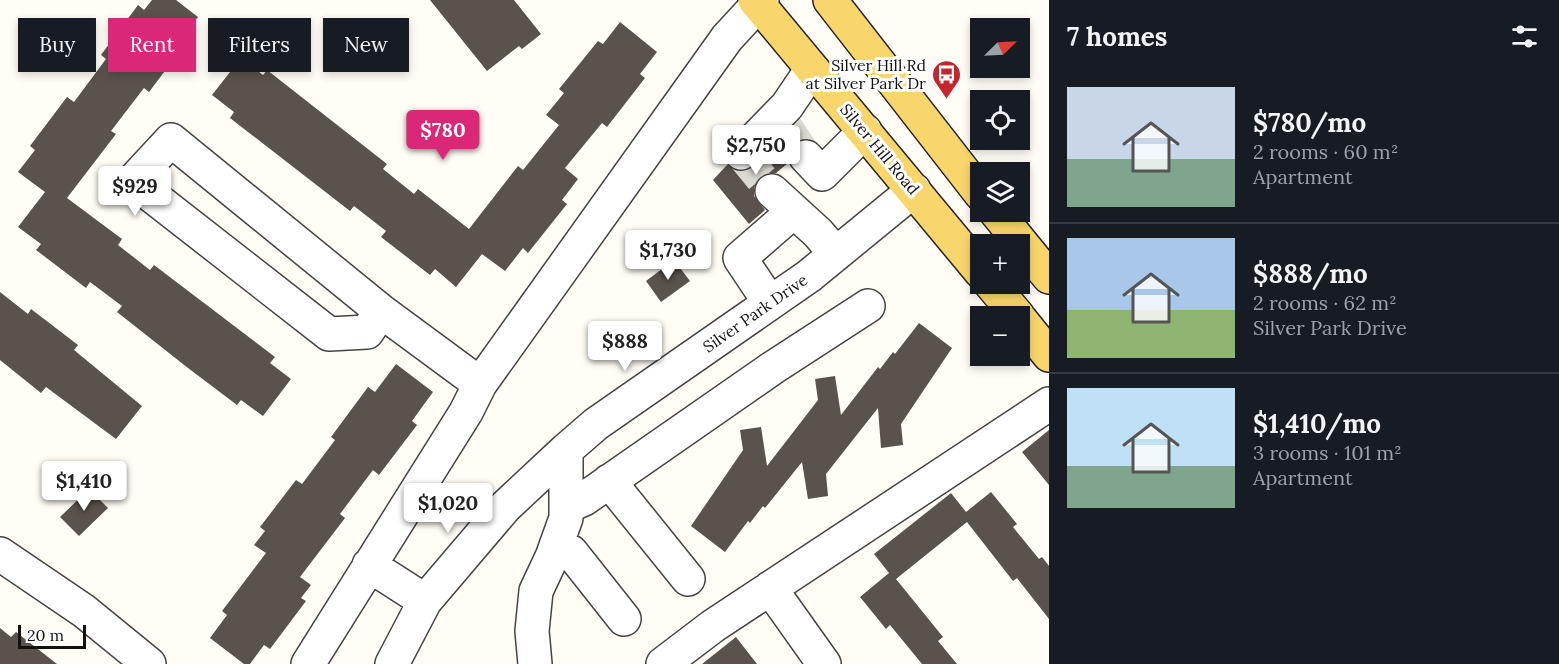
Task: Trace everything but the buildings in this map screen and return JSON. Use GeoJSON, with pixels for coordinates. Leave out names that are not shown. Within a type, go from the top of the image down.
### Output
{"type":"FeatureCollection","features":[{"type":"Feature","properties":{"kind":"main road"},"geometry":{"type":"LineString","coordinates":[[830,0],[970,180]]}},
{"type":"Feature","properties":{"kind":"main road"},"geometry":{"type":"LineString","coordinates":[[856,0],[859,36]]}},
{"type":"Feature","properties":{"kind":"main road","name":"Silver Hill Road"},"geometry":{"type":"LineString","coordinates":[[758,1],[970,258]]}},
{"type":"Feature","properties":{"kind":"main road"},"geometry":{"type":"LineString","coordinates":[[1004,222],[1049,277]]}},
{"type":"Feature","properties":{"kind":"main road"},"geometry":{"type":"LineString","coordinates":[[999,294],[1009,306]]}},
{"type":"Feature","properties":{"kind":"main road"},"geometry":{"type":"LineString","coordinates":[[1030,332],[1049,355]]}},
{"type":"Feature","properties":{"kind":"street"},"geometry":{"type":"LineString","coordinates":[[308,664],[466,412],[480,384],[681,100],[758,1]]}},
{"type":"Feature","properties":{"kind":"street"},"geometry":{"type":"LineString","coordinates":[[741,153],[782,120],[812,69]]}},
{"type":"Feature","properties":{"kind":"street"},"geometry":{"type":"LineString","coordinates":[[806,157],[822,174],[865,131]]}},
{"type":"Feature","properties":{"kind":"street"},"geometry":{"type":"LineString","coordinates":[[381,311],[367,332],[329,334],[133,181],[171,140],[381,311],[480,384]]}},
{"type":"Feature","properties":{"kind":"street","name":"Silver Park Drive"},"geometry":{"type":"LineString","coordinates":[[392,664],[425,601],[505,507],[566,450],[596,424],[770,303],[836,254],[915,190]]}},
{"type":"Feature","properties":{"kind":"street"},"geometry":{"type":"LineString","coordinates":[[770,303],[740,258],[783,201],[818,233],[836,254]]}},
{"type":"Feature","properties":{"kind":"street"},"geometry":{"type":"LineString","coordinates":[[566,507],[584,499],[774,367],[868,306]]}},
{"type":"Feature","properties":{"kind":"street"},"geometry":{"type":"LineString","coordinates":[[663,664],[712,626],[1049,404]]}},
{"type":"Feature","properties":{"kind":"street"},"geometry":{"type":"LineString","coordinates":[[535,664],[531,631],[536,591],[566,518],[566,450]]}},
{"type":"Feature","properties":{"kind":"street"},"geometry":{"type":"LineString","coordinates":[[609,481],[688,579]]}},
{"type":"Feature","properties":{"kind":"street"},"geometry":{"type":"LineString","coordinates":[[557,544],[571,552],[624,619]]}},
{"type":"Feature","properties":{"kind":"street"},"geometry":{"type":"LineString","coordinates":[[0,554],[84,611],[149,664]]}},
{"type":"Feature","properties":{"kind":"street"},"geometry":{"type":"LineString","coordinates":[[369,565],[425,601]]}},
{"type":"Feature","properties":{"kind":"street"},"geometry":{"type":"LineString","coordinates":[[770,588],[824,664]]}},
{"type":"Feature","properties":{"kind":"tunnel"},"geometry":{"type":"LineString","coordinates":[[784,124],[806,157]]}},
{"type":"Feature","properties":{"kind":"tunnel"},"geometry":{"type":"LineString","coordinates":[[741,153],[772,191]]}},
{"type":"Feature","properties":{"kind":"place","name":"Silver Hill Rd at Silver Park Dr"},"geometry":{"type":"Point","coordinates":[947,100]}}]}
